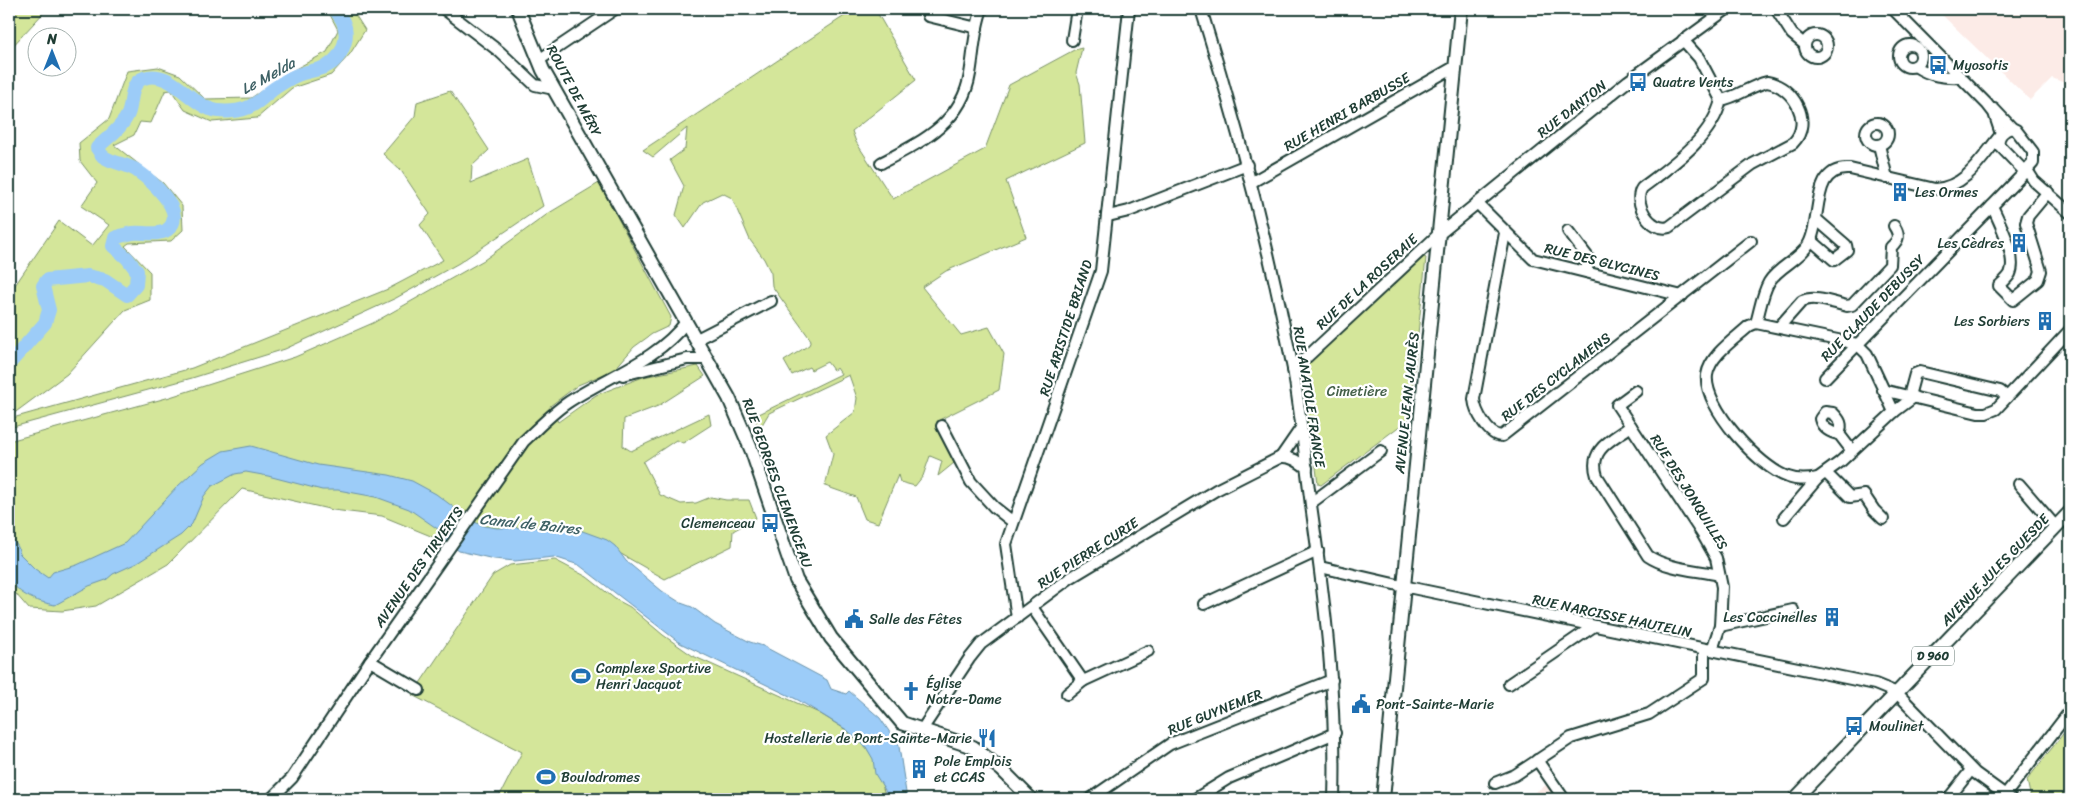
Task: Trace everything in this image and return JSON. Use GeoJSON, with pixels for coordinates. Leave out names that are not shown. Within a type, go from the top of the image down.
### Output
{"type":"FeatureCollection","features":[{"type":"Feature","properties":{"kind":"main road","name":"ROUTE DE MÉRY"},"geometry":{"type":"LineString","coordinates":[[518,9],[552,86],[594,160]]}},
{"type":"Feature","properties":{"kind":"main road","name":"AVENUE JEAN JAURÈS"},"geometry":{"type":"LineString","coordinates":[[1383,799],[1461,9]]}},
{"type":"Feature","properties":{"kind":"main road","name":"RUE GEORGES CLEMENCEAU"},"geometry":{"type":"LineString","coordinates":[[594,160],[729,398],[751,449],[796,580],[831,638],[892,713],[906,726],[921,730]]}},
{"type":"Feature","properties":{"kind":"main road","name":"AVENUE JULES GUESDE"},"geometry":{"type":"LineString","coordinates":[[1795,799],[2070,512]]}},
{"type":"Feature","properties":{"kind":"main road"},"geometry":{"type":"LineString","coordinates":[[921,730],[973,746],[1002,770],[1031,799]]}},
{"type":"Feature","properties":{"kind":"street"},"geometry":{"type":"LineString","coordinates":[[444,9],[500,52],[535,84],[549,88],[552,86]]}},
{"type":"Feature","properties":{"kind":"street"},"geometry":{"type":"LineString","coordinates":[[539,60],[615,9]]}},
{"type":"Feature","properties":{"kind":"street"},"geometry":{"type":"LineString","coordinates":[[881,163],[932,135],[952,117],[966,92],[982,9]]}},
{"type":"Feature","properties":{"kind":"street"},"geometry":{"type":"LineString","coordinates":[[1072,40],[1077,9]]}},
{"type":"Feature","properties":{"kind":"street","name":"RUE ARISTIDE BRIAND"},"geometry":{"type":"LineString","coordinates":[[1017,618],[1005,551],[1006,544],[1097,284],[1104,256],[1129,9]]}},
{"type":"Feature","properties":{"kind":"street","name":"RUE ANATOLE FRANCE"},"geometry":{"type":"LineString","coordinates":[[1201,9],[1227,91],[1252,182],[1293,370],[1320,567],[1332,680],[1335,733],[1334,799]]}},
{"type":"Feature","properties":{"kind":"street","name":"RUE DANTON"},"geometry":{"type":"LineString","coordinates":[[1438,235],[1549,144],[1683,40],[1727,9]]}},
{"type":"Feature","properties":{"kind":"street"},"geometry":{"type":"LineString","coordinates":[[1776,9],[1792,34],[1804,44]]}},
{"type":"Feature","properties":{"kind":"street"},"geometry":{"type":"LineString","coordinates":[[1893,9],[1987,104],[2027,141],[2035,157],[2028,168]]}},
{"type":"Feature","properties":{"kind":"street"},"geometry":{"type":"LineString","coordinates":[[928,16],[977,28]]}},
{"type":"Feature","properties":{"kind":"street"},"geometry":{"type":"LineString","coordinates":[[1683,40],[1699,58],[1721,100],[1719,109],[1706,130],[1676,161],[1642,188],[1639,193],[1639,202],[1650,222],[1659,228],[1669,227],[1753,164],[1793,143],[1802,133],[1802,116],[1798,106],[1783,87],[1775,83],[1759,84],[1739,96],[1721,100]]}},
{"type":"Feature","properties":{"kind":"street","name":"RUE HENRI BARBUSSE"},"geometry":{"type":"LineString","coordinates":[[1252,182],[1456,66]]}},
{"type":"Feature","properties":{"kind":"street"},"geometry":{"type":"LineString","coordinates":[[1915,66],[1922,71],[1942,77],[1961,77]]}},
{"type":"Feature","properties":{"kind":"street"},"geometry":{"type":"LineString","coordinates":[[1987,104],[1994,114],[2000,136],[1999,145],[2028,168],[2034,181],[2070,213]]}},
{"type":"Feature","properties":{"kind":"street"},"geometry":{"type":"LineString","coordinates":[[1756,323],[1770,282],[1812,240],[1823,183],[1832,172],[1843,168],[1935,189],[1946,188],[1960,182],[1987,154],[2000,136],[2012,128]]}},
{"type":"Feature","properties":{"kind":"street"},"geometry":{"type":"LineString","coordinates":[[1879,145],[1887,178]]}},
{"type":"Feature","properties":{"kind":"street"},"geometry":{"type":"LineString","coordinates":[[1987,154],[2002,148]]}},
{"type":"Feature","properties":{"kind":"street"},"geometry":{"type":"LineString","coordinates":[[1108,216],[1129,211],[1247,165]]}},
{"type":"Feature","properties":{"kind":"street","name":"RUE CLAUDE DEBUSSY"},"geometry":{"type":"LineString","coordinates":[[1825,378],[2028,168]]}},
{"type":"Feature","properties":{"kind":"street"},"geometry":{"type":"LineString","coordinates":[[1992,206],[2002,227],[2012,263],[2010,274],[1999,286],[2013,300],[2038,280],[2041,271],[2026,223],[2044,188]]}},
{"type":"Feature","properties":{"kind":"street","name":"RUE DES GLYCINES"},"geometry":{"type":"LineString","coordinates":[[1478,203],[1505,233],[1533,259],[1682,296]]}},
{"type":"Feature","properties":{"kind":"street"},"geometry":{"type":"LineString","coordinates":[[1812,240],[1834,260],[1846,250],[1846,246],[1816,219]]}},
{"type":"Feature","properties":{"kind":"street"},"geometry":{"type":"LineString","coordinates":[[1779,327],[1802,301],[1807,299],[1813,298],[1847,306],[1852,305],[1890,265],[1892,261],[1890,250],[1899,236],[1894,226]]}},
{"type":"Feature","properties":{"kind":"street"},"geometry":{"type":"LineString","coordinates":[[1568,231],[1587,256],[1587,272]]}},
{"type":"Feature","properties":{"kind":"street","name":"RUE DES CYCLAMENS"},"geometry":{"type":"LineString","coordinates":[[1505,233],[1474,399],[1475,406],[1490,431],[1497,436],[1502,436],[1752,241]]}},
{"type":"Feature","properties":{"kind":"street","name":"RUE DE LA ROSERAIE"},"geometry":{"type":"LineString","coordinates":[[1293,370],[1438,235]]}},
{"type":"Feature","properties":{"kind":"street"},"geometry":{"type":"LineString","coordinates":[[697,339],[771,301]]}},
{"type":"Feature","properties":{"kind":"street","name":"AVENUE DES TIRVERTS"},"geometry":{"type":"LineString","coordinates":[[271,799],[292,778],[370,661],[524,442],[567,403],[615,377],[668,343],[686,322]]}},
{"type":"Feature","properties":{"kind":"street"},"geometry":{"type":"LineString","coordinates":[[1883,518],[1874,510],[1864,495],[1850,498],[1822,476],[1793,479],[1767,465],[1738,437],[1718,409],[1710,392],[1707,376],[1712,363],[1749,326],[1756,323],[1779,327],[1857,344],[1867,354],[1894,412]]}},
{"type":"Feature","properties":{"kind":"street"},"geometry":{"type":"LineString","coordinates":[[1884,390],[1978,413],[1996,409],[2070,332]]}},
{"type":"Feature","properties":{"kind":"street","name":"AVENUE DES TIRVERTS"},"geometry":{"type":"LineString","coordinates":[[615,377],[687,359],[707,359]]}},
{"type":"Feature","properties":{"kind":"street"},"geometry":{"type":"LineString","coordinates":[[1784,518],[1822,476],[1911,397],[1915,374],[1920,372],[2000,392],[2007,397]]}},
{"type":"Feature","properties":{"kind":"street","name":"RUE DES JONQUILLES"},"geometry":{"type":"LineString","coordinates":[[1537,760],[1570,738],[1649,714],[1704,678],[1708,650],[1720,626],[1722,587],[1716,558],[1703,535],[1617,405],[1636,390]]}},
{"type":"Feature","properties":{"kind":"street"},"geometry":{"type":"LineString","coordinates":[[942,426],[971,482],[994,507],[1013,522]]}},
{"type":"Feature","properties":{"kind":"street","name":"RUE DES JONQUILLES"},"geometry":{"type":"LineString","coordinates":[[1631,426],[1598,451],[1594,458],[1597,476],[1648,556],[1655,561],[1666,564],[1719,575]]}},
{"type":"Feature","properties":{"kind":"street"},"geometry":{"type":"LineString","coordinates":[[1281,458],[1301,428]]}},
{"type":"Feature","properties":{"kind":"street"},"geometry":{"type":"LineString","coordinates":[[1839,434],[1852,451]]}},
{"type":"Feature","properties":{"kind":"street"},"geometry":{"type":"LineString","coordinates":[[1311,503],[1381,451]]}},
{"type":"Feature","properties":{"kind":"street"},"geometry":{"type":"LineString","coordinates":[[1281,458],[1287,457],[1307,468]]}},
{"type":"Feature","properties":{"kind":"street","name":"RUE PIERRE CURIE"},"geometry":{"type":"LineString","coordinates":[[921,730],[981,644],[1070,578],[1216,490],[1281,458]]}},
{"type":"Feature","properties":{"kind":"street"},"geometry":{"type":"LineString","coordinates":[[2019,484],[2056,527]]}},
{"type":"Feature","properties":{"kind":"street"},"geometry":{"type":"LineString","coordinates":[[1204,604],[1318,552]]}},
{"type":"Feature","properties":{"kind":"street","name":"RUE NARCISSE HAUTELIN"},"geometry":{"type":"LineString","coordinates":[[1320,567],[1875,684],[1897,693]]}},
{"type":"Feature","properties":{"kind":"street"},"geometry":{"type":"LineString","coordinates":[[1032,607],[1083,681]]}},
{"type":"Feature","properties":{"kind":"street"},"geometry":{"type":"LineString","coordinates":[[1720,626],[1793,610]]}},
{"type":"Feature","properties":{"kind":"street"},"geometry":{"type":"LineString","coordinates":[[1509,684],[1594,626]]}},
{"type":"Feature","properties":{"kind":"street"},"geometry":{"type":"LineString","coordinates":[[1067,694],[1083,681],[1148,651]]}},
{"type":"Feature","properties":{"kind":"street"},"geometry":{"type":"LineString","coordinates":[[370,661],[418,690]]}},
{"type":"Feature","properties":{"kind":"street","name":"RUE GUYNEMER"},"geometry":{"type":"LineString","coordinates":[[1090,799],[1170,744],[1332,680]]}},
{"type":"Feature","properties":{"kind":"street"},"geometry":{"type":"LineString","coordinates":[[1897,693],[1971,770],[2008,797],[2070,711]]}},
{"type":"Feature","properties":{"kind":"street"},"geometry":{"type":"LineString","coordinates":[[1195,799],[1229,778],[1335,733]]}},
{"type":"Feature","properties":{"kind":"street"},"geometry":{"type":"LineString","coordinates":[[1495,783],[1515,775],[1537,760],[1564,799]]}},
{"type":"Feature","properties":{"kind":"street"},"geometry":{"type":"LineString","coordinates":[[1948,799],[1971,770]]}},
{"type":"Feature","properties":{"kind":"shaded area"},"geometry":{"type":"Polygon","coordinates":[[[1936,9],[2070,9],[2070,85],[2052,78],[2030,100],[1936,9]]]}},
{"type":"Feature","properties":{"kind":"shaded area"},"geometry":{"type":"Polygon","coordinates":[[[1548,784],[1557,799],[1524,799],[1548,784]]]}},
{"type":"Feature","properties":{"kind":"green space"},"geometry":{"type":"Polygon","coordinates":[[[9,9],[47,9],[28,28],[9,50],[9,9]]]}},
{"type":"Feature","properties":{"kind":"green space"},"geometry":{"type":"Polygon","coordinates":[[[327,9],[346,12],[351,9],[365,9],[356,16],[365,30],[350,54],[331,75],[292,88],[257,118],[212,122],[185,110],[171,90],[165,91],[151,123],[140,122],[134,135],[114,145],[163,183],[182,206],[183,230],[171,241],[129,243],[125,246],[150,272],[150,300],[125,310],[67,374],[9,417],[9,294],[59,221],[92,246],[109,225],[81,206],[97,183],[80,161],[79,143],[109,119],[127,71],[158,67],[180,75],[205,99],[251,98],[284,75],[327,52],[338,30],[327,9]]]}},
{"type":"Feature","properties":{"kind":"green space"},"geometry":{"type":"Polygon","coordinates":[[[855,9],[875,9],[916,80],[852,131],[856,142],[893,199],[985,149],[1009,85],[1074,50],[1082,48],[1076,73],[1080,84],[1085,143],[1006,181],[1026,237],[946,271],[922,287],[961,335],[989,327],[1004,354],[999,390],[937,421],[954,463],[938,476],[942,461],[930,456],[923,476],[915,486],[900,482],[898,475],[878,523],[865,519],[856,497],[825,486],[833,454],[826,435],[855,412],[857,398],[849,375],[769,413],[760,428],[756,427],[757,415],[841,374],[837,368],[833,370],[827,362],[811,370],[809,367],[792,375],[784,361],[809,345],[811,340],[772,286],[771,273],[764,259],[750,240],[732,198],[722,193],[703,202],[685,228],[676,215],[684,186],[670,160],[685,149],[687,128],[653,157],[643,150],[855,9]]]}},
{"type":"Feature","properties":{"kind":"green space"},"geometry":{"type":"Polygon","coordinates":[[[450,91],[489,150],[472,166],[471,183],[528,159],[543,206],[459,263],[396,298],[285,349],[192,378],[9,428],[9,419],[192,368],[388,289],[443,260],[420,225],[430,214],[402,172],[383,154],[415,116],[417,102],[450,91]]]}},
{"type":"Feature","properties":{"kind":"green space"},"geometry":{"type":"Polygon","coordinates":[[[599,183],[671,317],[669,326],[652,334],[634,347],[614,370],[578,385],[550,406],[558,422],[596,395],[643,377],[698,366],[705,376],[658,406],[624,419],[623,446],[631,451],[709,414],[711,425],[683,443],[676,440],[643,462],[660,495],[681,504],[696,503],[711,497],[726,500],[749,500],[756,518],[733,531],[732,546],[665,579],[586,534],[443,541],[382,516],[333,510],[242,489],[168,564],[96,606],[62,611],[29,609],[9,586],[9,441],[170,397],[295,357],[373,323],[484,260],[549,213],[599,183]]]}},
{"type":"Feature","properties":{"kind":"green space","name":"Cimetière"},"geometry":{"type":"Polygon","coordinates":[[[1422,256],[1426,258],[1409,419],[1321,485],[1318,484],[1315,460],[1320,456],[1319,448],[1314,446],[1313,441],[1308,439],[1300,373],[1303,368],[1422,256]]]}},
{"type":"Feature","properties":{"kind":"green space","name":"Complexe Sportive Henri Jacquot"},"geometry":{"type":"Polygon","coordinates":[[[555,560],[587,577],[615,599],[630,607],[663,635],[693,656],[819,713],[843,728],[866,747],[876,762],[886,799],[498,799],[522,752],[412,695],[493,575],[510,565],[555,560]]]}},
{"type":"Feature","properties":{"kind":"green space"},"geometry":{"type":"Polygon","coordinates":[[[2070,725],[2070,799],[2031,799],[2027,780],[2070,725]]]}},
{"type":"Feature","properties":{"kind":"water"},"geometry":{"type":"Polygon","coordinates":[[[251,446],[318,465],[389,475],[412,481],[436,494],[472,521],[484,526],[497,528],[544,527],[577,529],[607,540],[615,546],[626,561],[662,591],[681,603],[692,607],[715,624],[750,642],[763,646],[827,680],[831,689],[846,694],[849,691],[880,718],[895,740],[898,740],[907,799],[886,799],[885,790],[875,774],[873,759],[866,747],[847,730],[798,700],[680,643],[579,565],[554,557],[515,561],[494,559],[459,551],[445,541],[445,534],[409,509],[376,497],[338,490],[322,490],[246,472],[235,474],[212,486],[204,496],[192,524],[181,535],[137,563],[55,605],[27,596],[20,592],[11,580],[8,564],[9,534],[18,547],[20,554],[35,569],[48,578],[53,572],[77,565],[125,543],[178,486],[203,463],[223,451],[251,446]]]}},
{"type":"Feature","properties":{"kind":"waterway","name":"Le Melda"},"geometry":{"type":"LineString","coordinates":[[9,364],[45,323],[49,310],[43,286],[47,280],[88,276],[105,280],[127,295],[136,285],[137,271],[127,258],[113,246],[115,238],[133,233],[163,232],[173,223],[174,215],[171,206],[158,188],[136,170],[104,157],[97,148],[125,119],[130,109],[132,93],[139,80],[153,76],[162,78],[171,82],[194,100],[210,109],[220,111],[242,110],[290,79],[302,73],[327,66],[338,57],[346,34],[344,23],[334,9]]}},
{"type":"Feature","properties":{"kind":"place","name":"Myosotis"},"geometry":{"type":"Point","coordinates":[1938,65]}},
{"type":"Feature","properties":{"kind":"place","name":"Quatre Vents"},"geometry":{"type":"Point","coordinates":[1638,82]}},
{"type":"Feature","properties":{"kind":"place","name":"Les Ormes"},"geometry":{"type":"Point","coordinates":[1900,192]}},
{"type":"Feature","properties":{"kind":"place","name":"Les Cèdres"},"geometry":{"type":"Point","coordinates":[2019,243]}},
{"type":"Feature","properties":{"kind":"place","name":"Les Sorbiers"},"geometry":{"type":"Point","coordinates":[2045,321]}},
{"type":"Feature","properties":{"kind":"place","name":"Clemenceau"},"geometry":{"type":"Point","coordinates":[770,523]}},
{"type":"Feature","properties":{"kind":"place","name":"Les Coccinelles"},"geometry":{"type":"Point","coordinates":[1832,617]}},
{"type":"Feature","properties":{"kind":"place","name":"Salle des Fêtes"},"geometry":{"type":"Point","coordinates":[854,619]}},
{"type":"Feature","properties":{"kind":"place","name":"Complexe Sportive Henri Jacquot"},"geometry":{"type":"Point","coordinates":[581,676]}},
{"type":"Feature","properties":{"kind":"place","name":"Église Notre-Dame"},"geometry":{"type":"Point","coordinates":[911,691]}},
{"type":"Feature","properties":{"kind":"place","name":"Pont-Sainte-Marie"},"geometry":{"type":"Point","coordinates":[1361,704]}},
{"type":"Feature","properties":{"kind":"place","name":"Moulinet"},"geometry":{"type":"Point","coordinates":[1854,726]}},
{"type":"Feature","properties":{"kind":"place","name":"Hostellerie de Pont-Sainte-Marie"},"geometry":{"type":"Point","coordinates":[987,738]}},
{"type":"Feature","properties":{"kind":"place","name":"Pole Emplois et CCAS"},"geometry":{"type":"Point","coordinates":[919,769]}},
{"type":"Feature","properties":{"kind":"place","name":"Boulodromes"},"geometry":{"type":"Point","coordinates":[546,777]}},
{"type":"Feature","properties":{"kind":"water label","name":"Canal de Baires"},"geometry":{"type":"Point","coordinates":[530,524]}}]}
